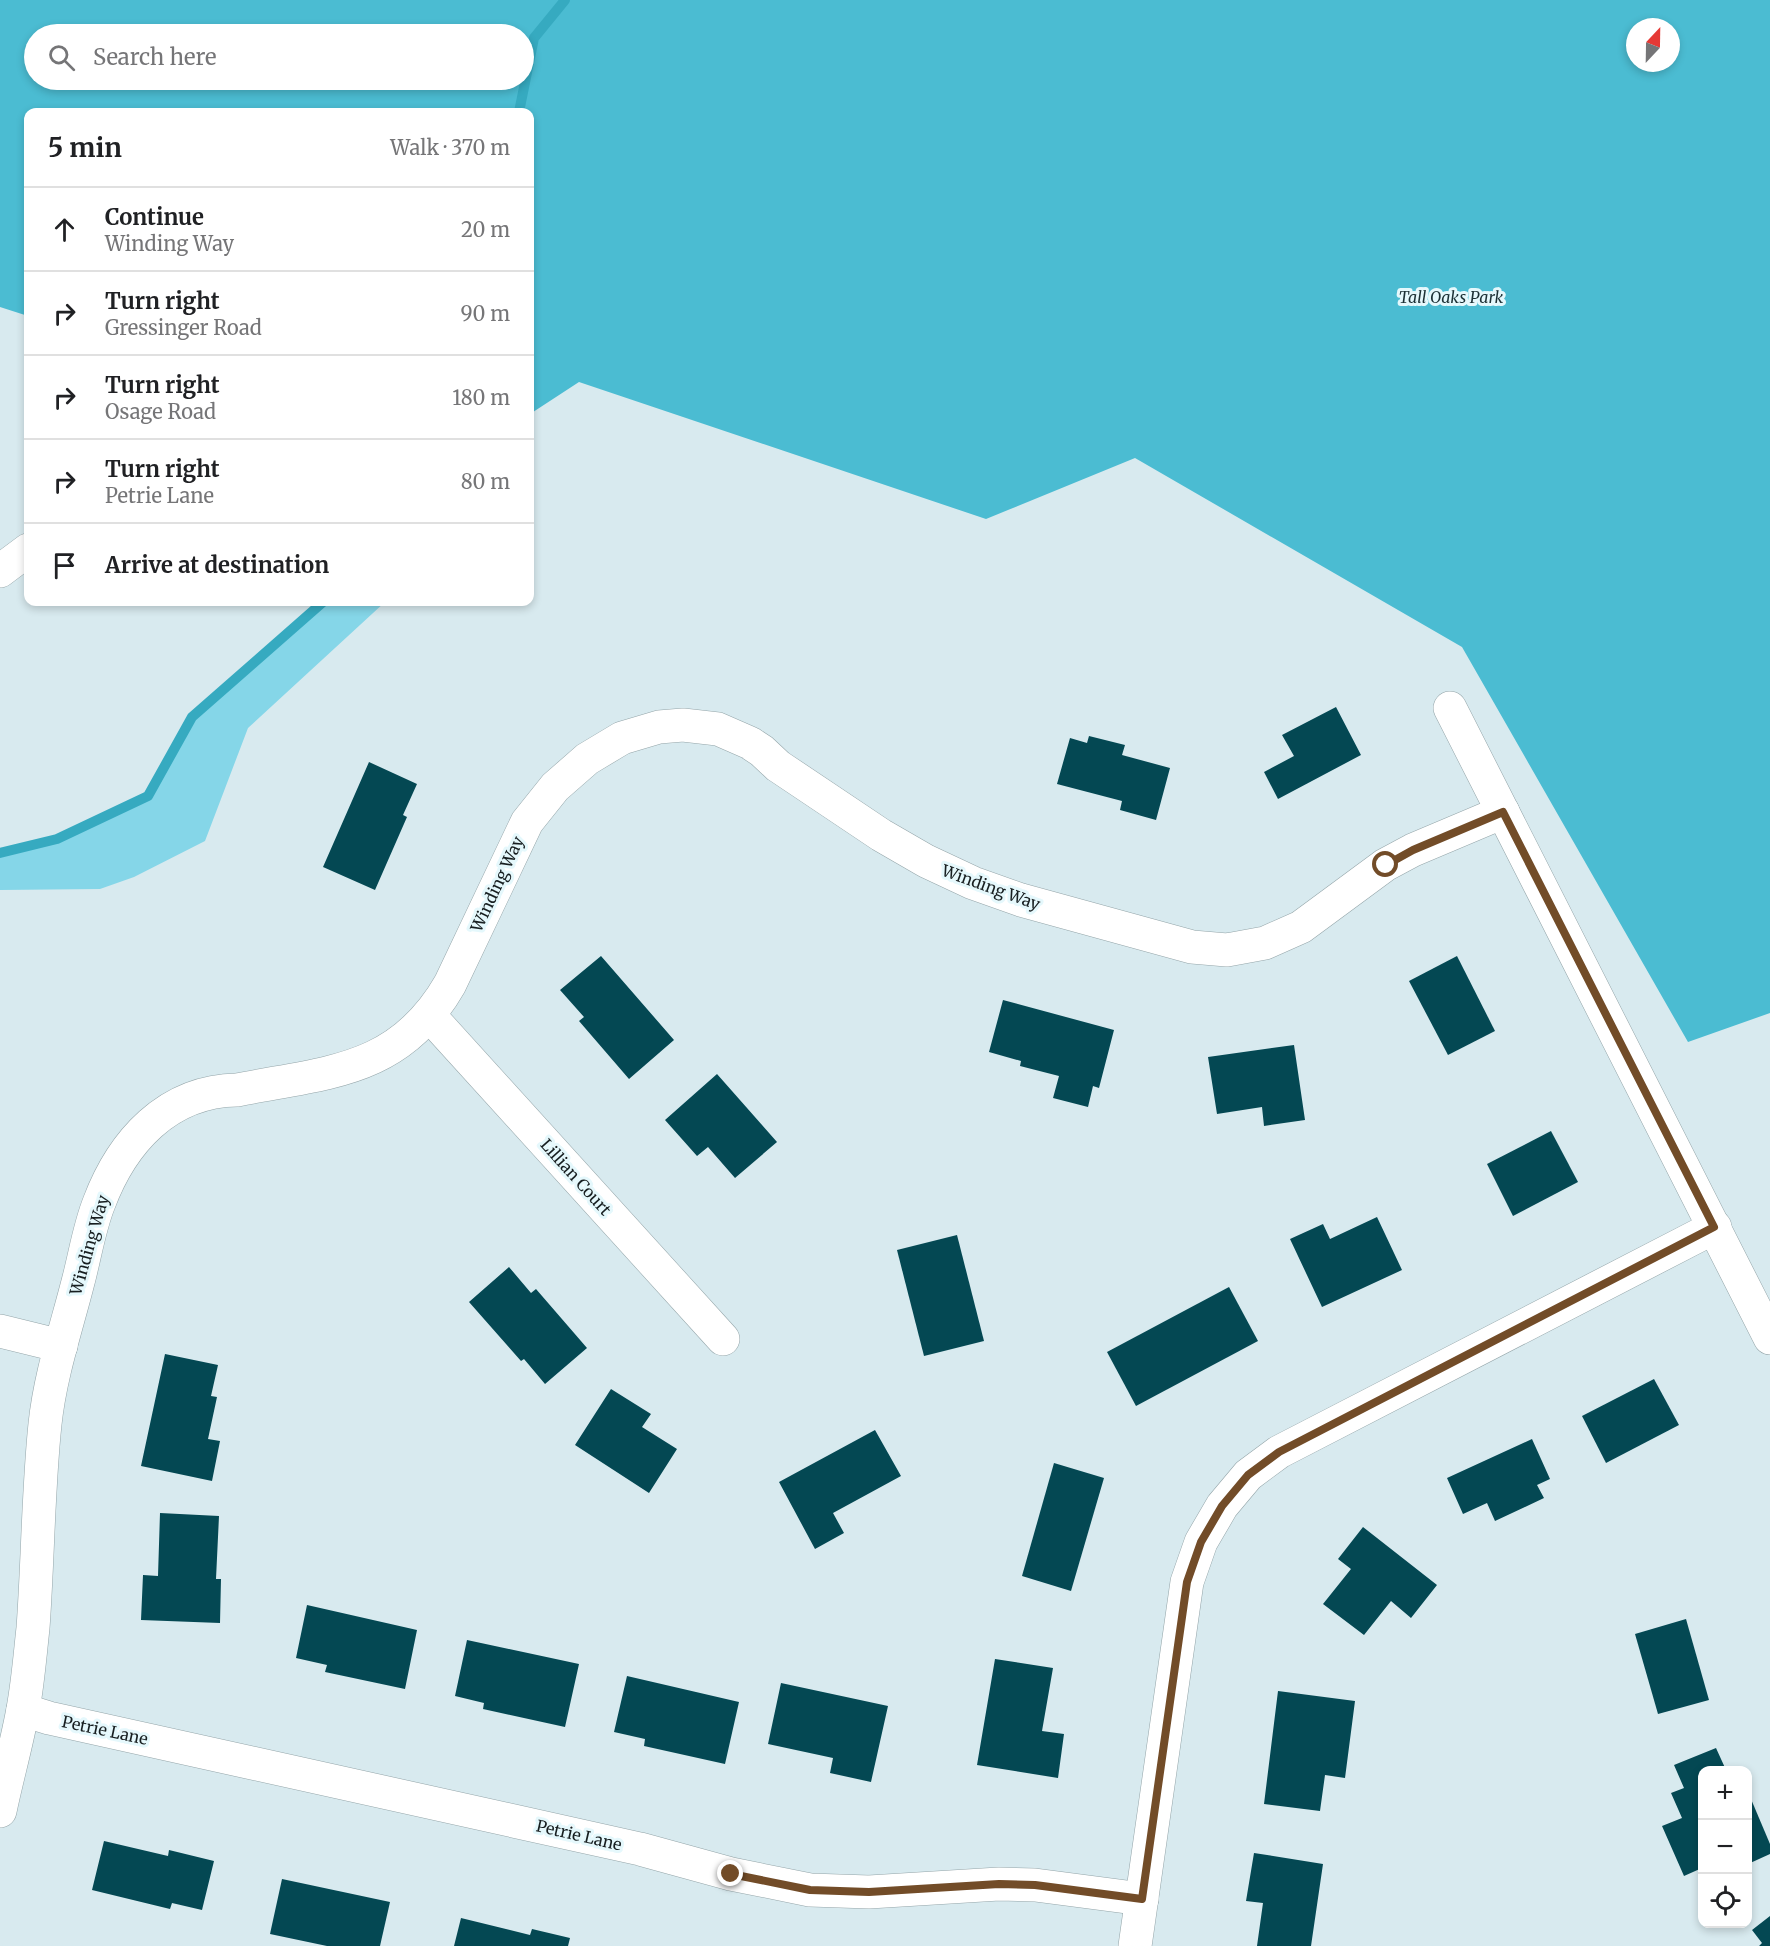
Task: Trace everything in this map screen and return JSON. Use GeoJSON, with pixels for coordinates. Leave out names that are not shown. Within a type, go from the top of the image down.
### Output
{"type":"FeatureCollection","features":[{"type":"Feature","properties":{"kind":"street"},"geometry":{"type":"LineString","coordinates":[[0,571],[24,553]]}},
{"type":"Feature","properties":{"kind":"street"},"geometry":{"type":"LineString","coordinates":[[1450,708],[1770,1338]]}},
{"type":"Feature","properties":{"kind":"street","name":"Winding Way"},"geometry":{"type":"LineString","coordinates":[[0,1811],[23,1710],[33,1629],[45,1422],[54,1373],[98,1204],[114,1168],[136,1137],[164,1112],[194,1096],[237,1090],[353,1067],[383,1054],[412,1033],[435,1008],[450,984],[527,822],[555,787],[587,759],[622,738],[659,728],[683,725],[718,729],[750,743],[778,766],[880,835],[926,861],[973,883],[1022,900],[1192,947],[1227,950],[1265,943],[1301,927],[1386,865],[1413,850],[1503,812]]}},
{"type":"Feature","properties":{"kind":"street","name":"Lillian Court"},"geometry":{"type":"LineString","coordinates":[[429,1015],[723,1339]]}},
{"type":"Feature","properties":{"kind":"street"},"geometry":{"type":"LineString","coordinates":[[1135,1946],[1187,1582],[1201,1542],[1228,1498],[1248,1475],[1279,1452],[1714,1227]]}},
{"type":"Feature","properties":{"kind":"street"},"geometry":{"type":"LineString","coordinates":[[0,1331],[61,1346]]}},
{"type":"Feature","properties":{"kind":"street","name":"Petrie Lane"},"geometry":{"type":"LineString","coordinates":[[23,1710],[49,1718],[640,1848],[731,1874],[810,1890],[869,1892],[999,1884],[1035,1885],[1142,1899]]}},
{"type":"Feature","properties":{"kind":"shaded area"},"geometry":{"type":"Polygon","coordinates":[[[318,606],[381,606],[248,728],[205,841],[134,877],[100,889],[0,890],[0,853],[57,839],[148,796],[192,717],[318,606]]]}},
{"type":"Feature","properties":{"kind":"green space","name":"Tall Oaks Park"},"geometry":{"type":"Polygon","coordinates":[[[0,0],[1770,0],[1770,1013],[1688,1042],[1462,647],[1135,458],[986,519],[579,382],[534,411],[534,108],[24,108],[24,315],[0,307],[0,0]]]}},
{"type":"Feature","properties":{"kind":"building"},"geometry":{"type":"Polygon","coordinates":[[[1336,707],[1361,755],[1278,799],[1264,772],[1294,756],[1282,735],[1336,707]]]}},
{"type":"Feature","properties":{"kind":"building"},"geometry":{"type":"Polygon","coordinates":[[[1089,736],[1125,745],[1122,755],[1170,768],[1156,820],[1120,810],[1122,801],[1057,784],[1070,738],[1087,743],[1089,736]]]}},
{"type":"Feature","properties":{"kind":"building"},"geometry":{"type":"Polygon","coordinates":[[[369,762],[417,784],[403,815],[407,817],[375,890],[323,867],[369,762]]]}},
{"type":"Feature","properties":{"kind":"building"},"geometry":{"type":"Polygon","coordinates":[[[601,956],[674,1040],[629,1079],[579,1021],[584,1017],[560,990],[601,956]]]}},
{"type":"Feature","properties":{"kind":"building"},"geometry":{"type":"Polygon","coordinates":[[[1457,956],[1495,1031],[1448,1055],[1409,981],[1457,956]]]}},
{"type":"Feature","properties":{"kind":"building"},"geometry":{"type":"Polygon","coordinates":[[[1003,1000],[1114,1030],[1099,1088],[1093,1086],[1088,1107],[1053,1098],[1059,1076],[1020,1066],[1021,1061],[989,1052],[1003,1000]]]}},
{"type":"Feature","properties":{"kind":"building"},"geometry":{"type":"Polygon","coordinates":[[[1294,1045],[1305,1120],[1264,1126],[1262,1107],[1217,1114],[1208,1057],[1294,1045]]]}},
{"type":"Feature","properties":{"kind":"building"},"geometry":{"type":"Polygon","coordinates":[[[717,1074],[777,1142],[735,1178],[708,1147],[697,1156],[665,1120],[717,1074]]]}},
{"type":"Feature","properties":{"kind":"building"},"geometry":{"type":"Polygon","coordinates":[[[1551,1131],[1578,1182],[1513,1216],[1487,1164],[1551,1131]]]}},
{"type":"Feature","properties":{"kind":"building"},"geometry":{"type":"Polygon","coordinates":[[[1377,1217],[1402,1270],[1322,1307],[1290,1239],[1323,1224],[1330,1239],[1377,1217]]]}},
{"type":"Feature","properties":{"kind":"building"},"geometry":{"type":"Polygon","coordinates":[[[957,1235],[984,1341],[924,1356],[897,1250],[957,1235]]]}},
{"type":"Feature","properties":{"kind":"building"},"geometry":{"type":"Polygon","coordinates":[[[509,1267],[531,1293],[536,1289],[587,1348],[545,1384],[524,1359],[521,1361],[469,1302],[509,1267]]]}},
{"type":"Feature","properties":{"kind":"building"},"geometry":{"type":"Polygon","coordinates":[[[1229,1287],[1258,1341],[1136,1406],[1107,1352],[1229,1287]]]}},
{"type":"Feature","properties":{"kind":"building"},"geometry":{"type":"Polygon","coordinates":[[[165,1354],[218,1365],[211,1396],[217,1397],[208,1439],[220,1441],[212,1481],[141,1466],[165,1354]]]}},
{"type":"Feature","properties":{"kind":"building"},"geometry":{"type":"Polygon","coordinates":[[[1654,1379],[1679,1425],[1606,1463],[1582,1416],[1654,1379]]]}},
{"type":"Feature","properties":{"kind":"building"},"geometry":{"type":"Polygon","coordinates":[[[611,1389],[651,1414],[642,1427],[677,1449],[649,1493],[575,1445],[611,1389]]]}},
{"type":"Feature","properties":{"kind":"building"},"geometry":{"type":"Polygon","coordinates":[[[875,1430],[901,1476],[833,1513],[844,1533],[815,1549],[779,1482],[875,1430]]]}},
{"type":"Feature","properties":{"kind":"building"},"geometry":{"type":"Polygon","coordinates":[[[1532,1439],[1550,1479],[1537,1485],[1544,1498],[1495,1521],[1487,1503],[1463,1514],[1447,1478],[1532,1439]]]}},
{"type":"Feature","properties":{"kind":"building"},"geometry":{"type":"Polygon","coordinates":[[[1054,1463],[1104,1478],[1071,1591],[1022,1576],[1054,1463]]]}},
{"type":"Feature","properties":{"kind":"building"},"geometry":{"type":"Polygon","coordinates":[[[160,1513],[219,1516],[216,1579],[221,1579],[220,1623],[141,1620],[143,1575],[158,1576],[160,1513]]]}},
{"type":"Feature","properties":{"kind":"building"},"geometry":{"type":"Polygon","coordinates":[[[1363,1527],[1437,1585],[1411,1618],[1391,1601],[1364,1635],[1323,1604],[1351,1569],[1338,1559],[1363,1527]]]}},
{"type":"Feature","properties":{"kind":"building"},"geometry":{"type":"Polygon","coordinates":[[[307,1605],[417,1630],[405,1689],[325,1672],[327,1665],[296,1658],[307,1605]]]}},
{"type":"Feature","properties":{"kind":"building"},"geometry":{"type":"Polygon","coordinates":[[[1686,1619],[1709,1700],[1658,1714],[1635,1634],[1686,1619]]]}},
{"type":"Feature","properties":{"kind":"building"},"geometry":{"type":"Polygon","coordinates":[[[467,1640],[579,1664],[565,1727],[483,1709],[484,1703],[455,1696],[467,1640]]]}},
{"type":"Feature","properties":{"kind":"building"},"geometry":{"type":"Polygon","coordinates":[[[995,1659],[1053,1668],[1042,1731],[1064,1734],[1058,1778],[977,1765],[995,1659]]]}},
{"type":"Feature","properties":{"kind":"building"},"geometry":{"type":"Polygon","coordinates":[[[627,1676],[739,1702],[725,1764],[644,1746],[645,1739],[614,1732],[627,1676]]]}},
{"type":"Feature","properties":{"kind":"building"},"geometry":{"type":"Polygon","coordinates":[[[781,1683],[888,1706],[871,1782],[830,1773],[833,1758],[768,1744],[781,1683]]]}},
{"type":"Feature","properties":{"kind":"building"},"geometry":{"type":"Polygon","coordinates":[[[1278,1691],[1355,1701],[1345,1778],[1325,1775],[1320,1811],[1264,1804],[1278,1691]]]}},
{"type":"Feature","properties":{"kind":"building"},"geometry":{"type":"Polygon","coordinates":[[[1716,1748],[1724,1766],[1698,1766],[1698,1870],[1684,1876],[1662,1826],[1682,1818],[1671,1793],[1684,1788],[1674,1765],[1716,1748]]]}},
{"type":"Feature","properties":{"kind":"building"},"geometry":{"type":"Polygon","coordinates":[[[1752,1801],[1770,1844],[1770,1854],[1752,1862],[1752,1801]]]}},
{"type":"Feature","properties":{"kind":"building"},"geometry":{"type":"Polygon","coordinates":[[[104,1841],[168,1856],[169,1850],[214,1861],[202,1910],[172,1903],[170,1909],[92,1890],[104,1841]]]}},
{"type":"Feature","properties":{"kind":"building"},"geometry":{"type":"Polygon","coordinates":[[[1254,1853],[1323,1864],[1311,1946],[1257,1946],[1263,1903],[1246,1901],[1254,1853]]]}},
{"type":"Feature","properties":{"kind":"building"},"geometry":{"type":"Polygon","coordinates":[[[282,1879],[390,1902],[380,1946],[327,1946],[270,1934],[282,1879]]]}},
{"type":"Feature","properties":{"kind":"building"},"geometry":{"type":"Polygon","coordinates":[[[1770,1916],[1770,1946],[1759,1946],[1762,1943],[1752,1930],[1770,1916]]]}},
{"type":"Feature","properties":{"kind":"building"},"geometry":{"type":"Polygon","coordinates":[[[461,1918],[530,1935],[532,1929],[570,1938],[568,1946],[454,1946],[461,1918]]]}},
{"type":"Feature","properties":{"kind":"waterway"},"geometry":{"type":"LineString","coordinates":[[534,38],[565,0]]}},
{"type":"Feature","properties":{"kind":"waterway"},"geometry":{"type":"LineString","coordinates":[[520,108],[523,90]]}},
{"type":"Feature","properties":{"kind":"waterway"},"geometry":{"type":"LineString","coordinates":[[0,853],[57,839],[148,796],[192,717],[318,606]]}},
{"type":"Feature","properties":{"kind":"route"},"geometry":{"type":"LineString","coordinates":[[731,1874],[810,1890],[869,1892],[999,1884],[1035,1885],[1142,1899],[1187,1582],[1201,1542],[1222,1506],[1248,1475],[1279,1452],[1714,1227],[1503,812],[1413,850],[1386,865]]}}]}
